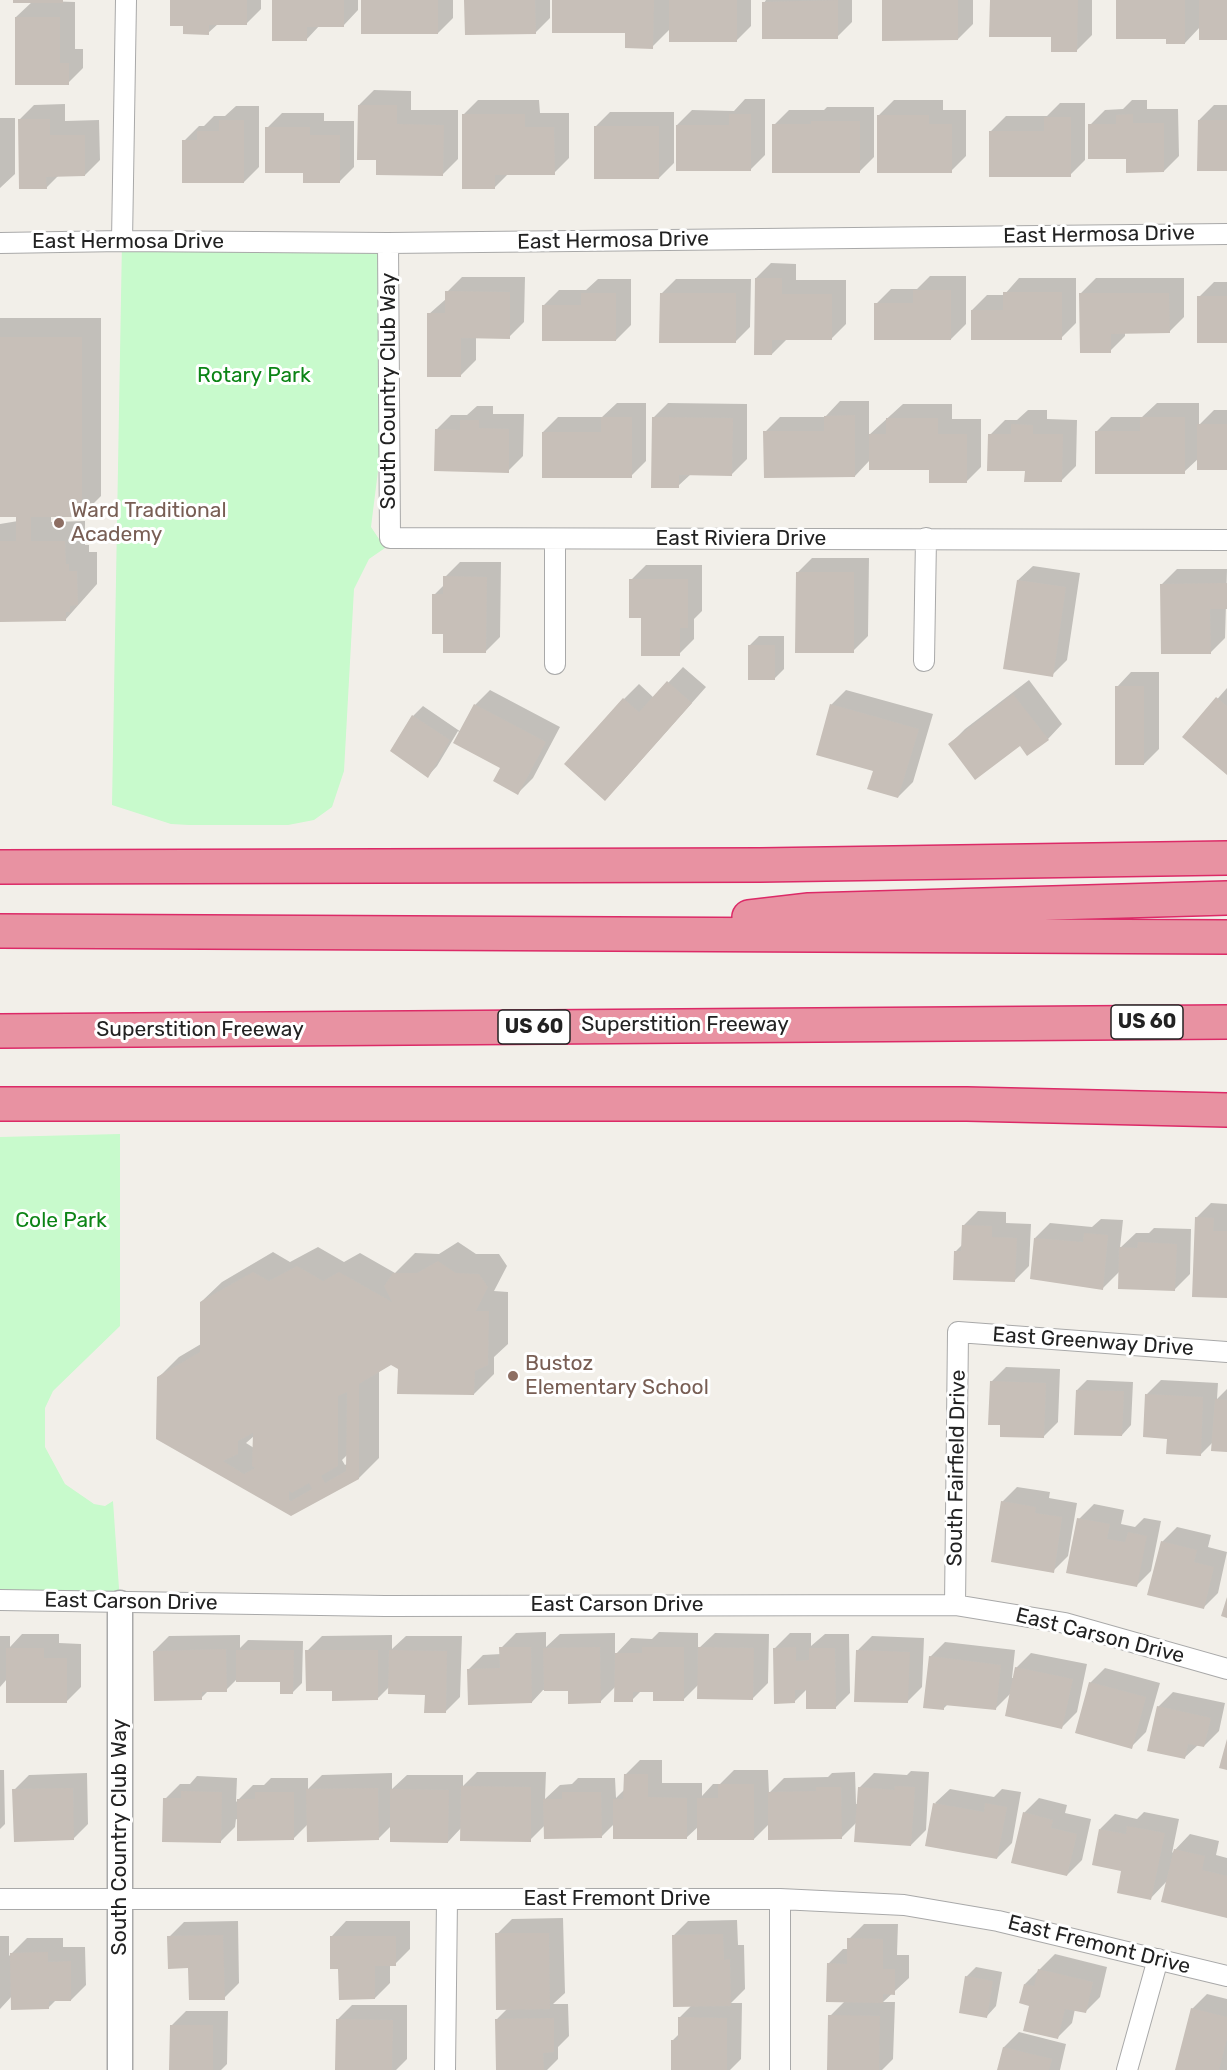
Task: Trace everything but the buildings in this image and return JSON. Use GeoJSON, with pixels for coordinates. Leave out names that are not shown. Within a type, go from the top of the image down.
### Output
{"type":"FeatureCollection","features":[{"type":"Feature","properties":{"kind":"highway"},"geometry":{"type":"LineString","coordinates":[[0,867],[748,865],[1227,858]]}},
{"type":"Feature","properties":{"kind":"highway"},"geometry":{"type":"LineString","coordinates":[[624,934],[809,910],[1227,898]]}},
{"type":"Feature","properties":{"kind":"highway"},"geometry":{"type":"LineString","coordinates":[[0,932],[1227,937]]}},
{"type":"Feature","properties":{"kind":"highway"},"geometry":{"type":"LineString","coordinates":[[1068,1022],[1227,1031]]}},
{"type":"Feature","properties":{"kind":"highway","name":"Superstition Freeway"},"geometry":{"type":"LineString","coordinates":[[0,1031],[1227,1022]]}},
{"type":"Feature","properties":{"kind":"highway"},"geometry":{"type":"LineString","coordinates":[[0,1104],[967,1104],[1227,1110]]}},
{"type":"Feature","properties":{"kind":"street"},"geometry":{"type":"LineString","coordinates":[[122,241],[126,0]]}},
{"type":"Feature","properties":{"kind":"street","name":"East Hermosa Drive"},"geometry":{"type":"LineString","coordinates":[[0,243],[122,241],[388,243],[1227,234]]}},
{"type":"Feature","properties":{"kind":"street","name":"South Country Club Way"},"geometry":{"type":"LineString","coordinates":[[388,243],[390,538]]}},
{"type":"Feature","properties":{"kind":"street","name":"East Riviera Drive"},"geometry":{"type":"LineString","coordinates":[[390,538],[555,541],[926,538],[1227,540]]}},
{"type":"Feature","properties":{"kind":"street"},"geometry":{"type":"LineString","coordinates":[[924,661],[926,538]]}},
{"type":"Feature","properties":{"kind":"street"},"geometry":{"type":"LineString","coordinates":[[555,541],[555,664]]}},
{"type":"Feature","properties":{"kind":"street","name":"East Greenway Drive"},"geometry":{"type":"LineString","coordinates":[[958,1332],[1227,1352]]}},
{"type":"Feature","properties":{"kind":"street","name":"South Fairfield Drive"},"geometry":{"type":"LineString","coordinates":[[955,1605],[958,1332]]}},
{"type":"Feature","properties":{"kind":"street","name":"East Carson Drive"},"geometry":{"type":"LineString","coordinates":[[0,1600],[385,1606],[955,1605],[1065,1623],[1227,1669]]}},
{"type":"Feature","properties":{"kind":"street","name":"South Country Club Way"},"geometry":{"type":"LineString","coordinates":[[120,1603],[118,1899],[120,2070]]}},
{"type":"Feature","properties":{"kind":"street","name":"East Fremont Drive"},"geometry":{"type":"LineString","coordinates":[[0,1899],[780,1899],[904,1905],[998,1921],[1227,1976]]}},
{"type":"Feature","properties":{"kind":"street"},"geometry":{"type":"LineString","coordinates":[[445,2070],[447,1899]]}},
{"type":"Feature","properties":{"kind":"street"},"geometry":{"type":"LineString","coordinates":[[780,1899],[780,2070]]}},
{"type":"Feature","properties":{"kind":"street"},"geometry":{"type":"LineString","coordinates":[[1128,2070],[1158,1959]]}},
{"type":"Feature","properties":{"kind":"green space","name":"Rotary Park"},"geometry":{"type":"Polygon","coordinates":[[[122,241],[388,243],[389,383],[371,527],[385,548],[369,559],[354,589],[344,771],[332,807],[314,820],[288,825],[171,824],[112,805],[122,241]]]}},
{"type":"Feature","properties":{"kind":"green space","name":"Cole Park"},"geometry":{"type":"Polygon","coordinates":[[[120,1134],[120,1326],[53,1391],[45,1408],[45,1447],[65,1484],[94,1504],[105,1506],[113,1501],[120,1603],[0,1600],[0,1137],[120,1134]]]}},
{"type":"Feature","properties":{"kind":"place","name":"Ward Traditional Academy"},"geometry":{"type":"Point","coordinates":[59,523]}},
{"type":"Feature","properties":{"kind":"place","name":"Bustoz Elementary School"},"geometry":{"type":"Point","coordinates":[513,1376]}}]}
